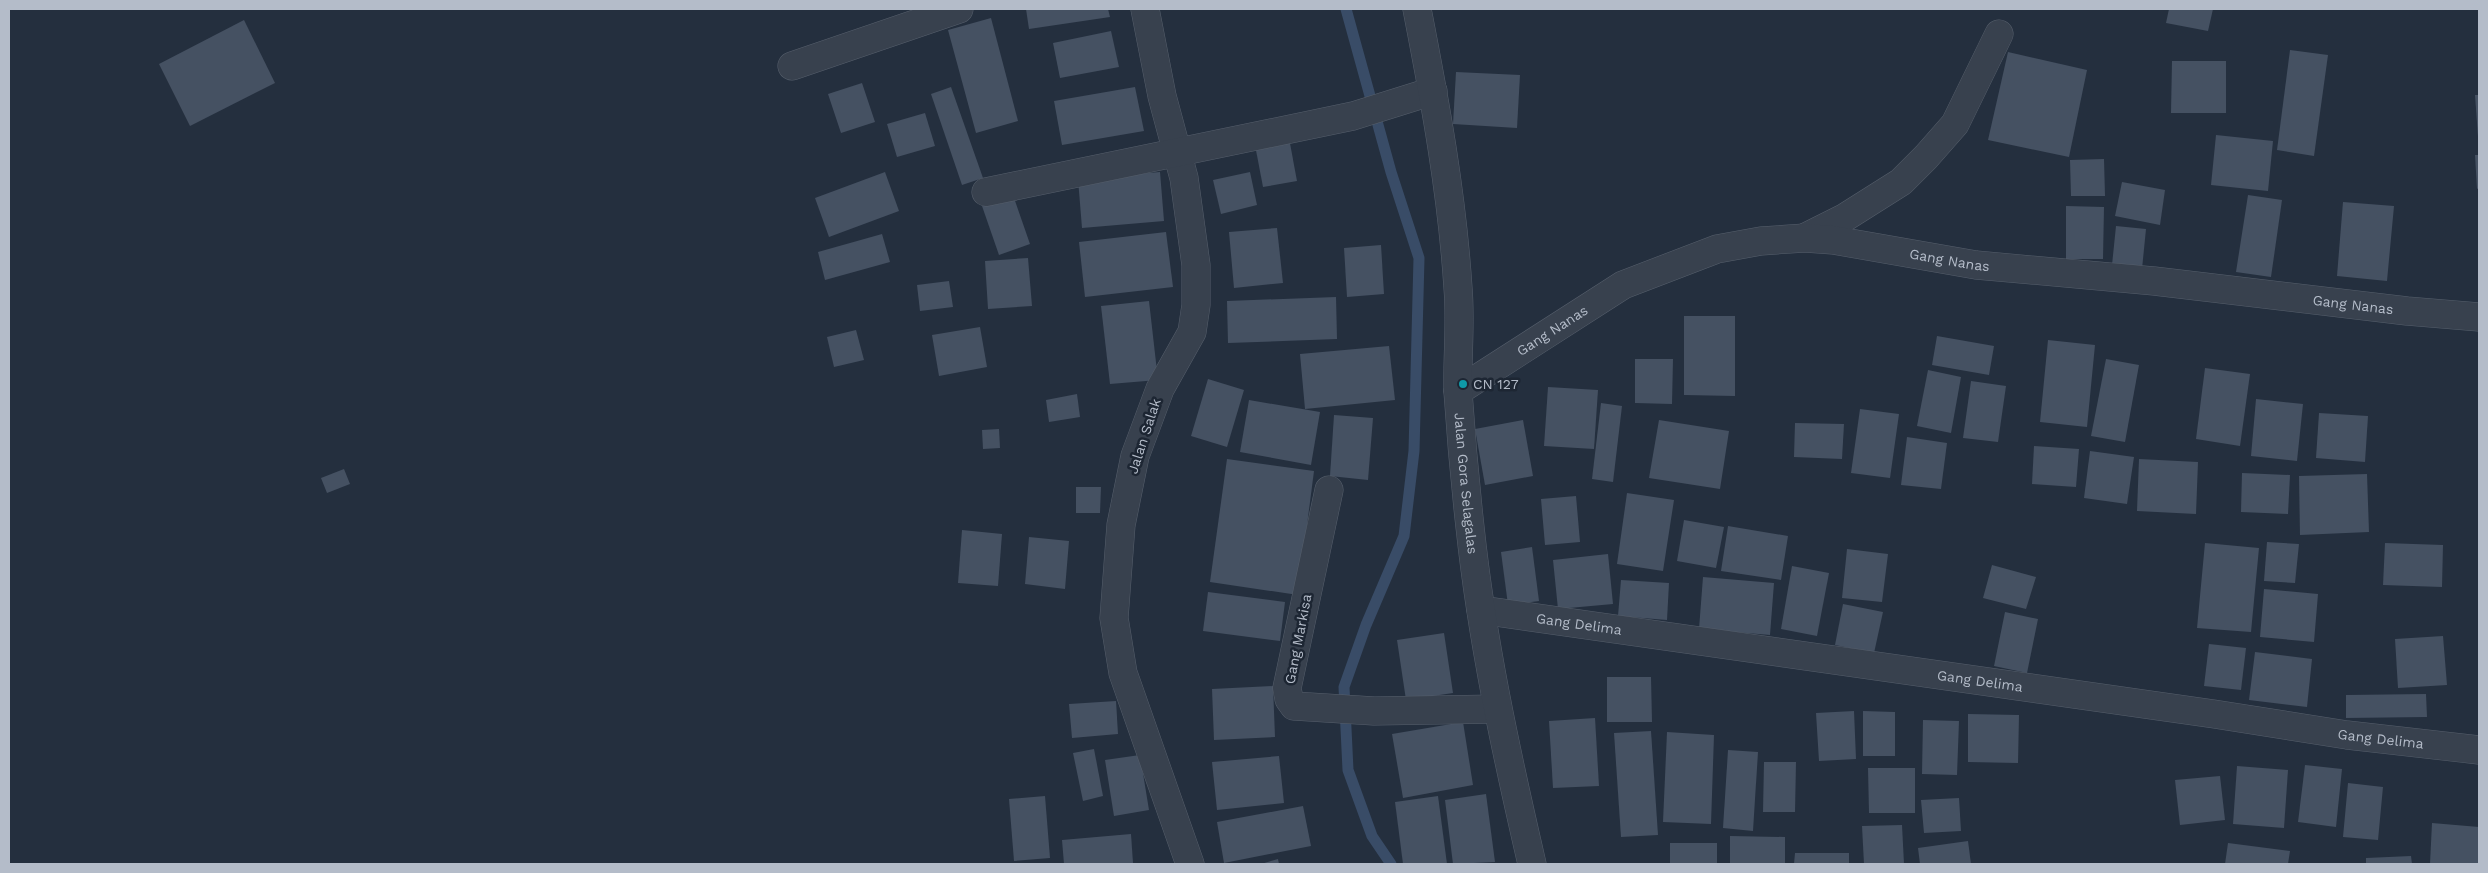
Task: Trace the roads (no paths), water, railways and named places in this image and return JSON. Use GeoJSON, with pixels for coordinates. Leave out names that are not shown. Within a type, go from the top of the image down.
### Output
{"type":"FeatureCollection","features":[{"type":"Feature","properties":{"kind":"street"},"geometry":{"type":"LineString","coordinates":[[792,66],[959,9]]}},
{"type":"Feature","properties":{"kind":"street","name":"Jalan Salak"},"geometry":{"type":"LineString","coordinates":[[1145,9],[1162,96],[1178,152],[1188,200],[1196,265],[1196,306],[1192,332],[1160,389],[1136,456],[1121,526],[1114,618],[1123,673],[1190,864]]}},
{"type":"Feature","properties":{"kind":"street","name":"Jalan Gora Selagalas"},"geometry":{"type":"LineString","coordinates":[[1417,9],[1433,91],[1448,186],[1459,291],[1458,391],[1470,527],[1480,610],[1497,709],[1532,864]]}},
{"type":"Feature","properties":{"kind":"street"},"geometry":{"type":"LineString","coordinates":[[1805,238],[1844,218],[1901,182],[1926,157],[1955,124],[2000,34]]}},
{"type":"Feature","properties":{"kind":"street"},"geometry":{"type":"LineString","coordinates":[[986,192],[1353,116],[1394,105],[1433,91]]}},
{"type":"Feature","properties":{"kind":"street","name":"Gang Nanas"},"geometry":{"type":"LineString","coordinates":[[1458,391],[1623,285],[1717,249],[1761,241],[1805,238],[1834,240],[1976,265],[2154,281],[2407,311],[2479,317]]}},
{"type":"Feature","properties":{"kind":"street","name":"Gang Markisa"},"geometry":{"type":"LineString","coordinates":[[1329,490],[1287,688],[1289,699],[1294,706],[1374,711],[1497,709]]}},
{"type":"Feature","properties":{"kind":"street","name":"Gang Delima"},"geometry":{"type":"LineString","coordinates":[[1480,610],[2214,714],[2347,735],[2479,750]]}},
{"type":"Feature","properties":{"kind":"waterway"},"geometry":{"type":"LineString","coordinates":[[1346,9],[1391,172],[1419,258],[1414,451],[1404,536],[1366,625],[1344,687],[1348,770],[1372,836],[1391,864]]}},
{"type":"Feature","properties":{"kind":"place","name":"CN 127"},"geometry":{"type":"Point","coordinates":[1463,384]}}]}
